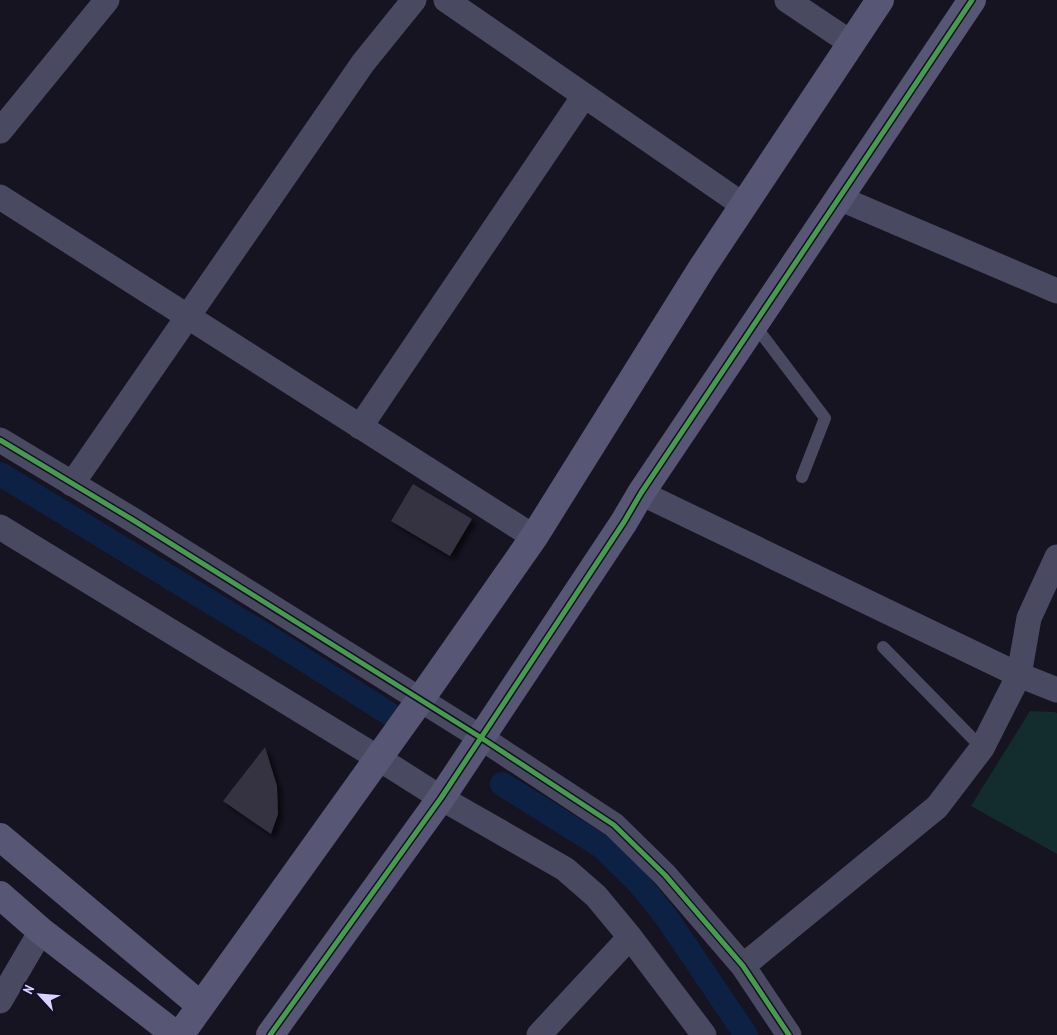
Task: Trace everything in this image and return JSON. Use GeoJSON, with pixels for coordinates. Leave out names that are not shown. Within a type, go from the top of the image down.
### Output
{"type":"FeatureCollection","features":[{"type":"Feature","properties":{"kind":"street"},"geometry":{"type":"LineString","coordinates":[[0,131],[107,0]]}},
{"type":"Feature","properties":{"kind":"street"},"geometry":{"type":"LineString","coordinates":[[72,484],[363,63],[414,0]]}},
{"type":"Feature","properties":{"kind":"street"},"geometry":{"type":"LineString","coordinates":[[446,0],[743,206]]}},
{"type":"Feature","properties":{"kind":"street"},"geometry":{"type":"LineString","coordinates":[[787,0],[851,43]]}},
{"type":"Feature","properties":{"kind":"street"},"geometry":{"type":"LineString","coordinates":[[0,895],[41,931],[178,1035],[420,700],[534,537],[702,268],[880,0]]}},
{"type":"Feature","properties":{"kind":"street"},"geometry":{"type":"LineString","coordinates":[[270,1035],[441,798],[624,522],[641,493],[972,0]]}},
{"type":"Feature","properties":{"kind":"street"},"geometry":{"type":"LineString","coordinates":[[360,427],[584,96]]}},
{"type":"Feature","properties":{"kind":"street"},"geometry":{"type":"LineString","coordinates":[[0,197],[534,537]]}},
{"type":"Feature","properties":{"kind":"street"},"geometry":{"type":"LineString","coordinates":[[839,198],[1057,291]]}},
{"type":"Feature","properties":{"kind":"street"},"geometry":{"type":"LineString","coordinates":[[0,440],[480,737],[614,825],[665,875],[743,966],[789,1035]]}},
{"type":"Feature","properties":{"kind":"street"},"geometry":{"type":"LineString","coordinates":[[641,493],[1019,675],[1057,690]]}},
{"type":"Feature","properties":{"kind":"street"},"geometry":{"type":"LineString","coordinates":[[0,526],[441,798],[565,869],[596,896],[630,937],[704,1035]]}},
{"type":"Feature","properties":{"kind":"street"},"geometry":{"type":"LineString","coordinates":[[743,966],[937,807],[982,748],[1019,675],[1029,618],[1057,557]]}},
{"type":"Feature","properties":{"kind":"street"},"geometry":{"type":"LineString","coordinates":[[0,837],[200,1005]]}},
{"type":"Feature","properties":{"kind":"street"},"geometry":{"type":"LineString","coordinates":[[0,1001],[41,931]]}},
{"type":"Feature","properties":{"kind":"street"},"geometry":{"type":"LineString","coordinates":[[539,1035],[630,937]]}},
{"type":"Feature","properties":{"kind":"lane"},"geometry":{"type":"LineString","coordinates":[[754,324],[825,418],[802,476]]}},
{"type":"Feature","properties":{"kind":"lane"},"geometry":{"type":"LineString","coordinates":[[883,647],[982,748]]}},
{"type":"Feature","properties":{"kind":"green space"},"geometry":{"type":"Polygon","coordinates":[[[1030,711],[1057,713],[1057,854],[971,806],[1030,711]]]}},
{"type":"Feature","properties":{"kind":"building"},"geometry":{"type":"Polygon","coordinates":[[[413,484],[472,519],[450,556],[391,521],[413,484]]]}},
{"type":"Feature","properties":{"kind":"building"},"geometry":{"type":"Polygon","coordinates":[[[265,747],[277,786],[278,814],[271,834],[223,801],[265,747]]]}},
{"type":"Feature","properties":{"kind":"waterway"},"geometry":{"type":"LineString","coordinates":[[0,474],[278,643],[388,713]]}},
{"type":"Feature","properties":{"kind":"waterway"},"geometry":{"type":"LineString","coordinates":[[502,784],[601,846],[638,882],[667,918],[746,1035]]}},
{"type":"Feature","properties":{"kind":"cycle path"},"geometry":{"type":"LineString","coordinates":[[270,1035],[441,798],[624,522],[641,493],[972,0]]}},
{"type":"Feature","properties":{"kind":"cycle path"},"geometry":{"type":"LineString","coordinates":[[0,440],[133,520],[480,737],[614,825],[665,875],[743,966],[789,1035]]}}]}
